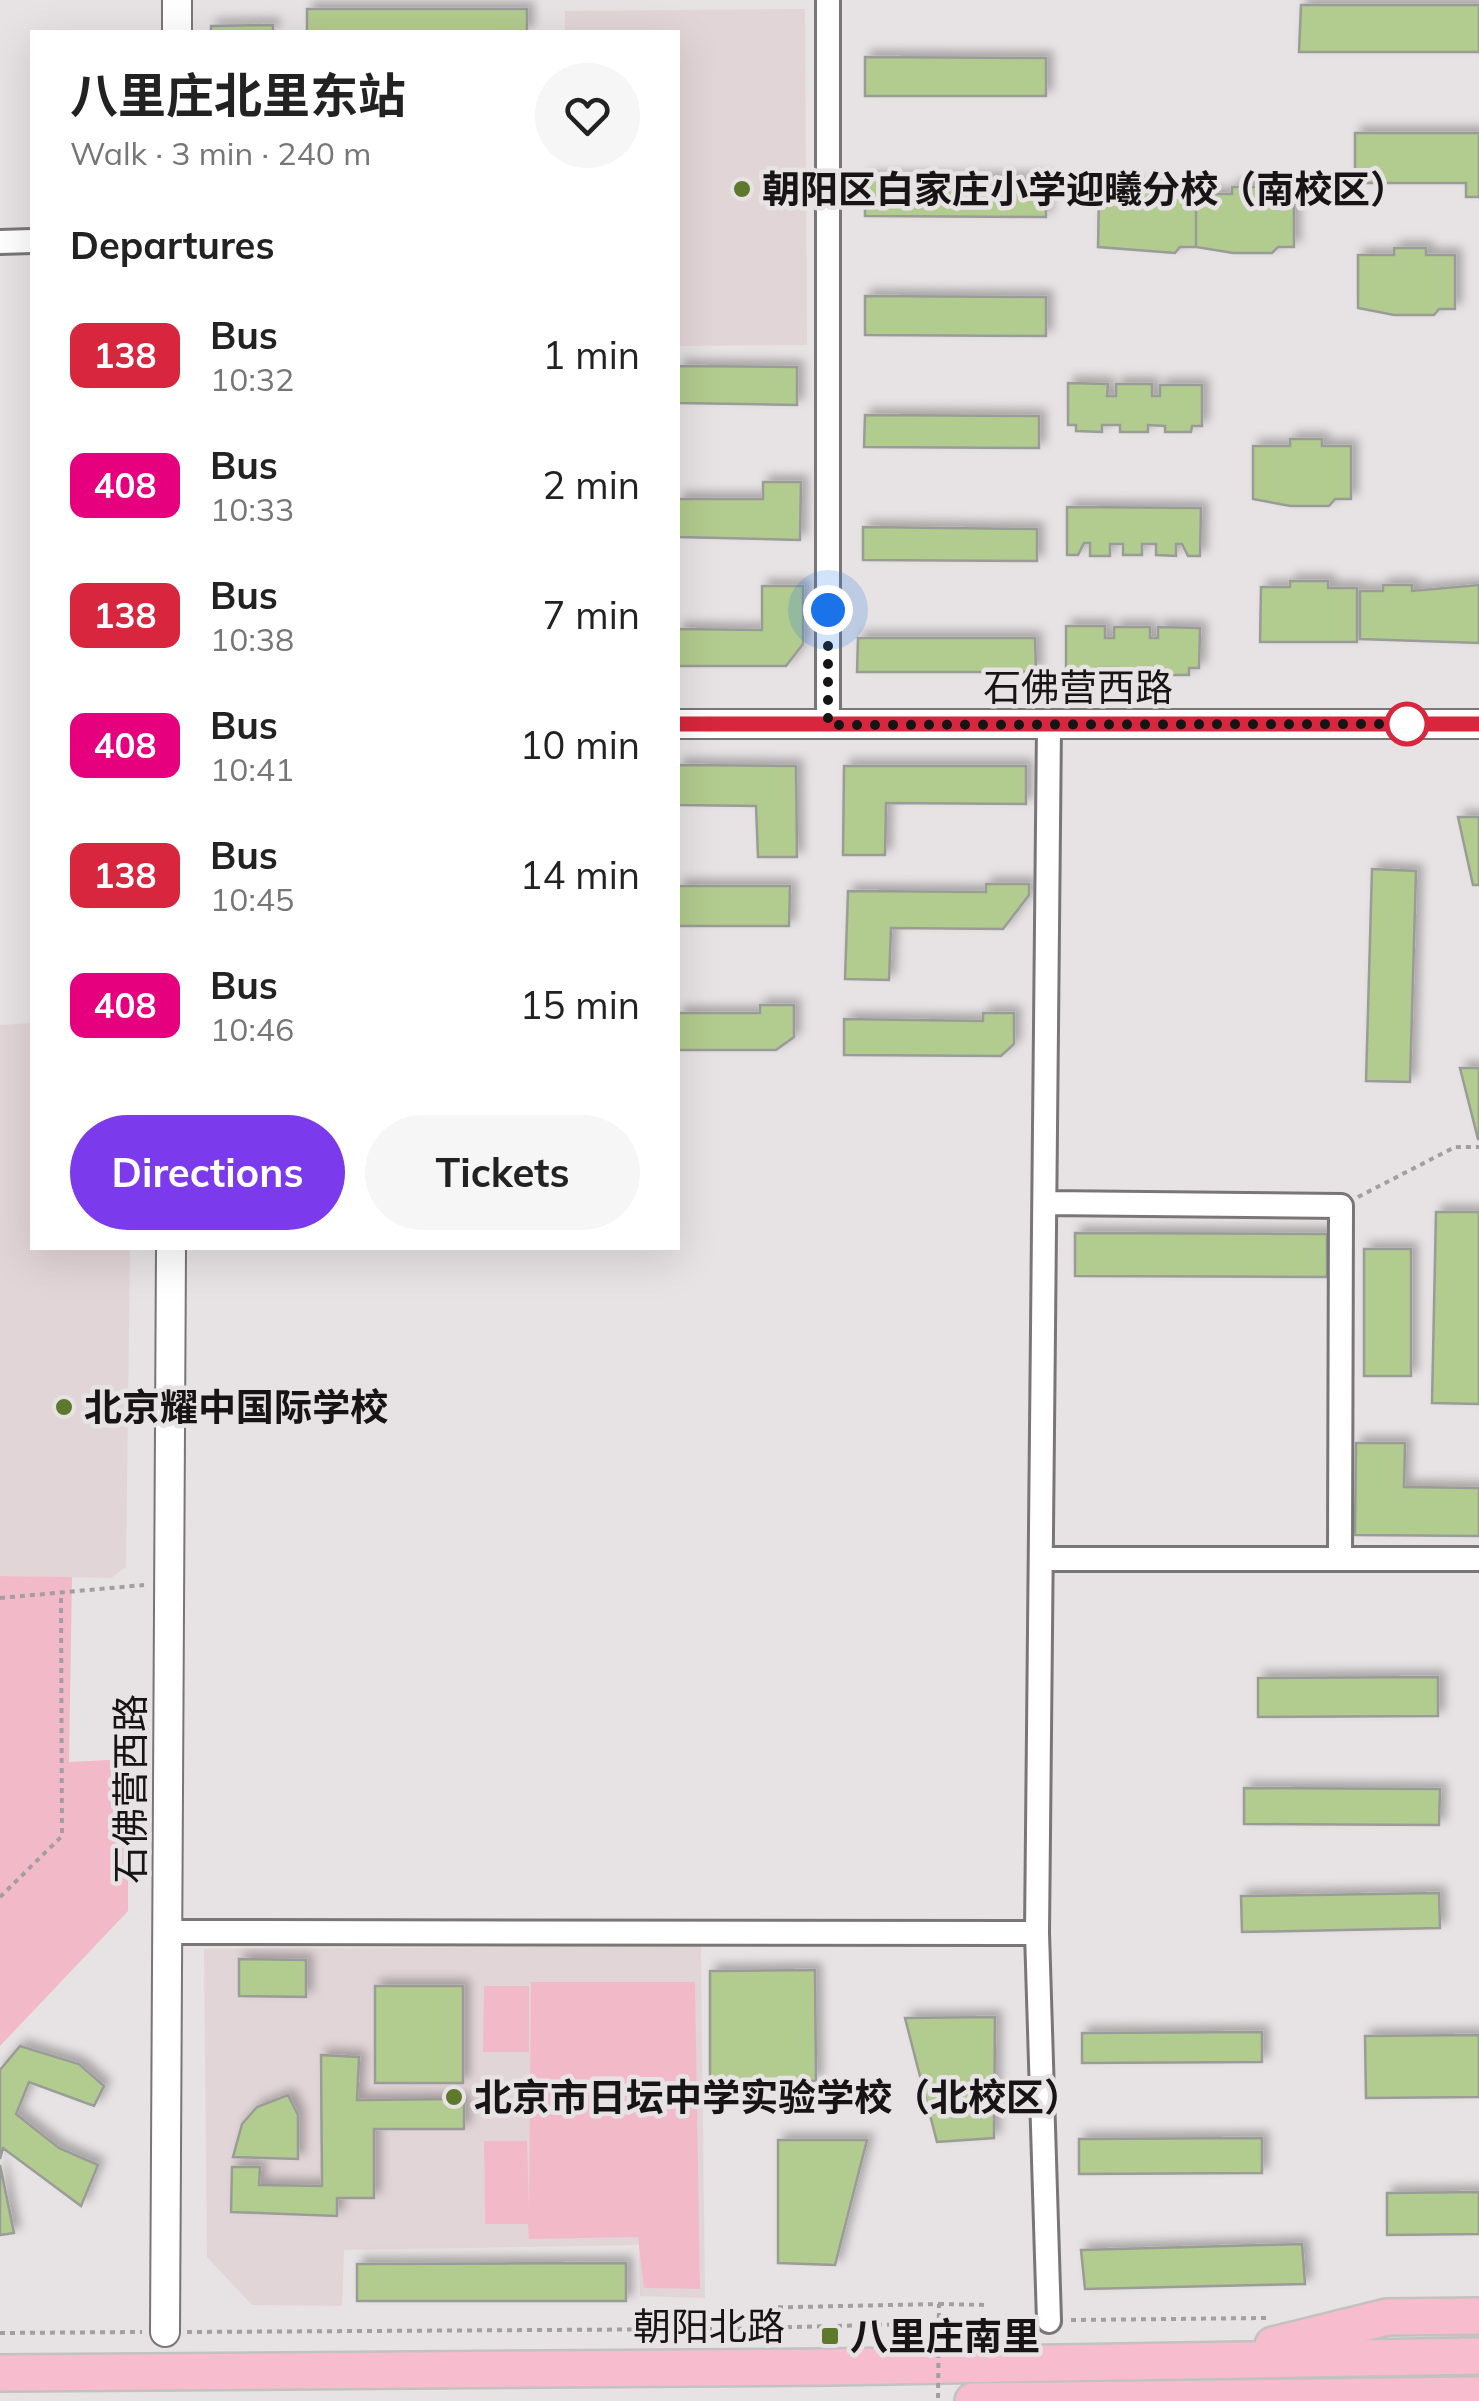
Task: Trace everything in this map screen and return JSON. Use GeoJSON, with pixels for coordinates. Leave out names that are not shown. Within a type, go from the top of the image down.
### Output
{"type":"FeatureCollection","features":[{"type":"Feature","properties":{"kind":"main road"},"geometry":{"type":"LineString","coordinates":[[1210,2361],[1387,2317],[1479,2316]]}},
{"type":"Feature","properties":{"kind":"main road","name":"朝阳北路"},"geometry":{"type":"LineString","coordinates":[[0,2374],[1479,2356]]}},
{"type":"Feature","properties":{"kind":"main road"},"geometry":{"type":"LineString","coordinates":[[972,2401],[1479,2396]]}},
{"type":"Feature","properties":{"kind":"street"},"geometry":{"type":"LineString","coordinates":[[177,0],[177,30]]}},
{"type":"Feature","properties":{"kind":"street"},"geometry":{"type":"LineString","coordinates":[[828,0],[828,725]]}},
{"type":"Feature","properties":{"kind":"street"},"geometry":{"type":"LineString","coordinates":[[0,242],[30,241]]}},
{"type":"Feature","properties":{"kind":"street","name":"石佛营西路"},"geometry":{"type":"LineString","coordinates":[[680,724],[1479,724]]}},
{"type":"Feature","properties":{"kind":"street"},"geometry":{"type":"LineString","coordinates":[[1049,725],[1037,1933],[1049,2320]]}},
{"type":"Feature","properties":{"kind":"street"},"geometry":{"type":"LineString","coordinates":[[1046,1203],[1341,1206],[1340,1557]]}},
{"type":"Feature","properties":{"kind":"street","name":"石佛营西路"},"geometry":{"type":"LineString","coordinates":[[165,2332],[171,1250]]}},
{"type":"Feature","properties":{"kind":"street"},"geometry":{"type":"LineString","coordinates":[[1042,1559],[1479,1559]]}},
{"type":"Feature","properties":{"kind":"street"},"geometry":{"type":"LineString","coordinates":[[167,1932],[1037,1933]]}},
{"type":"Feature","properties":{"kind":"path"},"geometry":{"type":"LineString","coordinates":[[1341,1206],[1455,1147],[1479,1148]]}},
{"type":"Feature","properties":{"kind":"path"},"geometry":{"type":"LineString","coordinates":[[0,1598],[169,1583]]}},
{"type":"Feature","properties":{"kind":"path"},"geometry":{"type":"LineString","coordinates":[[0,1897],[62,1836],[61,1592]]}},
{"type":"Feature","properties":{"kind":"path"},"geometry":{"type":"LineString","coordinates":[[938,2401],[939,2304]]}},
{"type":"Feature","properties":{"kind":"path"},"geometry":{"type":"LineString","coordinates":[[748,2308],[987,2305]]}},
{"type":"Feature","properties":{"kind":"path"},"geometry":{"type":"LineString","coordinates":[[0,2333],[718,2329],[1268,2318]]}},
{"type":"Feature","properties":{"kind":"path"},"geometry":{"type":"LineString","coordinates":[[890,2337],[939,2336]]}},
{"type":"Feature","properties":{"kind":"shaded area","name":"朝阳区白家庄小学迎曦分校（南校区）"},"geometry":{"type":"Polygon","coordinates":[[[805,9],[807,345],[680,346],[680,30],[565,30],[565,11],[805,9]]]}},
{"type":"Feature","properties":{"kind":"shaded area","name":"北京耀中国际学校"},"geometry":{"type":"Polygon","coordinates":[[[30,1023],[30,1250],[130,1250],[126,1567],[111,1578],[0,1576],[0,1025],[30,1023]]]}},
{"type":"Feature","properties":{"kind":"shaded area"},"geometry":{"type":"Polygon","coordinates":[[[0,1576],[72,1577],[69,1762],[128,1759],[128,1911],[0,2046],[0,1576]]]}},
{"type":"Feature","properties":{"kind":"shaded area","name":"北京市日坛中学实验学校（北校区）"},"geometry":{"type":"Polygon","coordinates":[[[701,1946],[705,2298],[640,2296],[639,2245],[344,2250],[342,2306],[252,2305],[207,2257],[204,1949],[701,1946]]]}},
{"type":"Feature","properties":{"kind":"shaded area"},"geometry":{"type":"Polygon","coordinates":[[[531,1982],[695,1982],[700,2289],[644,2288],[638,2237],[529,2239],[528,2224],[485,2224],[484,2141],[527,2141],[529,2208],[531,1982]]]}},
{"type":"Feature","properties":{"kind":"shaded area"},"geometry":{"type":"Polygon","coordinates":[[[484,1986],[529,1986],[529,2052],[483,2052],[484,1986]]]}},
{"type":"Feature","properties":{"kind":"building"},"geometry":{"type":"Polygon","coordinates":[[[1301,5],[1479,5],[1479,52],[1299,52],[1301,5]]]}},
{"type":"Feature","properties":{"kind":"building"},"geometry":{"type":"Polygon","coordinates":[[[307,9],[527,9],[527,30],[307,30],[307,9]]]}},
{"type":"Feature","properties":{"kind":"building"},"geometry":{"type":"Polygon","coordinates":[[[273,25],[273,30],[211,30],[211,26],[273,25]]]}},
{"type":"Feature","properties":{"kind":"building"},"geometry":{"type":"Polygon","coordinates":[[[865,57],[1046,58],[1046,96],[865,96],[865,57]]]}},
{"type":"Feature","properties":{"kind":"building"},"geometry":{"type":"Polygon","coordinates":[[[1355,133],[1479,133],[1479,197],[1466,197],[1466,183],[1355,183],[1355,133]]]}},
{"type":"Feature","properties":{"kind":"building"},"geometry":{"type":"Polygon","coordinates":[[[865,178],[1046,179],[1046,217],[865,216],[865,178]]]}},
{"type":"Feature","properties":{"kind":"building"},"geometry":{"type":"Polygon","coordinates":[[[1135,186],[1168,187],[1167,194],[1196,194],[1196,247],[1180,247],[1175,253],[1098,247],[1099,193],[1135,193],[1135,186]]]}},
{"type":"Feature","properties":{"kind":"building"},"geometry":{"type":"Polygon","coordinates":[[[1232,187],[1265,187],[1265,194],[1294,194],[1294,247],[1278,247],[1272,253],[1233,253],[1196,247],[1196,194],[1232,194],[1232,187]]]}},
{"type":"Feature","properties":{"kind":"building"},"geometry":{"type":"Polygon","coordinates":[[[1394,248],[1426,248],[1426,255],[1455,255],[1455,309],[1439,309],[1434,315],[1394,315],[1358,308],[1358,255],[1394,255],[1394,248]]]}},
{"type":"Feature","properties":{"kind":"building"},"geometry":{"type":"Polygon","coordinates":[[[865,296],[1046,297],[1046,336],[865,335],[865,296]]]}},
{"type":"Feature","properties":{"kind":"building"},"geometry":{"type":"Polygon","coordinates":[[[680,366],[797,367],[797,405],[680,403],[680,366]]]}},
{"type":"Feature","properties":{"kind":"building"},"geometry":{"type":"Polygon","coordinates":[[[1068,383],[1108,384],[1107,396],[1116,396],[1116,384],[1152,384],[1152,396],[1160,396],[1160,385],[1202,385],[1202,426],[1192,426],[1191,432],[1165,432],[1165,426],[1148,425],[1148,432],[1120,432],[1120,425],[1102,425],[1102,432],[1076,431],[1076,425],[1068,425],[1068,383]]]}},
{"type":"Feature","properties":{"kind":"building"},"geometry":{"type":"Polygon","coordinates":[[[865,415],[1039,416],[1039,448],[864,447],[865,415]]]}},
{"type":"Feature","properties":{"kind":"building"},"geometry":{"type":"Polygon","coordinates":[[[1290,439],[1322,439],[1322,446],[1351,446],[1351,499],[1335,499],[1329,506],[1290,506],[1253,499],[1253,446],[1290,446],[1290,439]]]}},
{"type":"Feature","properties":{"kind":"building"},"geometry":{"type":"Polygon","coordinates":[[[763,482],[801,482],[800,540],[680,537],[680,499],[763,499],[763,482]]]}},
{"type":"Feature","properties":{"kind":"building"},"geometry":{"type":"Polygon","coordinates":[[[1067,507],[1201,508],[1200,556],[1188,556],[1182,544],[1176,544],[1176,556],[1156,555],[1156,544],[1142,544],[1142,555],[1123,555],[1123,544],[1110,544],[1110,556],[1090,556],[1090,543],[1084,543],[1078,555],[1067,555],[1067,507]]]}},
{"type":"Feature","properties":{"kind":"building"},"geometry":{"type":"Polygon","coordinates":[[[863,527],[1037,529],[1037,561],[863,560],[863,527]]]}},
{"type":"Feature","properties":{"kind":"building"},"geometry":{"type":"Polygon","coordinates":[[[1290,581],[1328,581],[1328,588],[1357,588],[1357,642],[1260,642],[1261,587],[1290,587],[1290,581]]]}},
{"type":"Feature","properties":{"kind":"building"},"geometry":{"type":"Polygon","coordinates":[[[1383,585],[1412,585],[1412,591],[1479,585],[1479,643],[1360,639],[1360,591],[1383,591],[1383,585]]]}},
{"type":"Feature","properties":{"kind":"building"},"geometry":{"type":"Polygon","coordinates":[[[762,586],[803,586],[803,644],[786,666],[680,666],[680,629],[762,630],[762,586]]]}},
{"type":"Feature","properties":{"kind":"building"},"geometry":{"type":"Polygon","coordinates":[[[1066,626],[1105,626],[1105,638],[1114,638],[1114,627],[1150,627],[1150,638],[1158,638],[1158,627],[1200,628],[1199,668],[1189,668],[1189,675],[1163,675],[1163,668],[1146,668],[1146,675],[1118,675],[1118,668],[1100,668],[1100,674],[1074,674],[1074,668],[1066,668],[1066,626]]]}},
{"type":"Feature","properties":{"kind":"building"},"geometry":{"type":"Polygon","coordinates":[[[858,638],[1035,638],[1036,672],[857,672],[858,638]]]}},
{"type":"Feature","properties":{"kind":"building"},"geometry":{"type":"Polygon","coordinates":[[[680,765],[796,766],[797,857],[758,857],[756,806],[680,805],[680,765]]]}},
{"type":"Feature","properties":{"kind":"building"},"geometry":{"type":"Polygon","coordinates":[[[844,766],[1026,766],[1026,804],[886,803],[885,855],[843,855],[844,766]]]}},
{"type":"Feature","properties":{"kind":"building"},"geometry":{"type":"Polygon","coordinates":[[[1458,817],[1479,817],[1479,885],[1473,885],[1458,817]]]}},
{"type":"Feature","properties":{"kind":"building"},"geometry":{"type":"Polygon","coordinates":[[[1372,869],[1416,871],[1410,1082],[1366,1081],[1372,869]]]}},
{"type":"Feature","properties":{"kind":"building"},"geometry":{"type":"Polygon","coordinates":[[[986,884],[1029,884],[1029,895],[1003,929],[891,928],[889,980],[845,979],[848,891],[986,892],[986,884]]]}},
{"type":"Feature","properties":{"kind":"building"},"geometry":{"type":"Polygon","coordinates":[[[680,886],[790,886],[789,926],[680,926],[680,886]]]}},
{"type":"Feature","properties":{"kind":"building"},"geometry":{"type":"Polygon","coordinates":[[[760,1005],[794,1005],[794,1037],[776,1050],[680,1050],[680,1013],[760,1013],[760,1005]]]}},
{"type":"Feature","properties":{"kind":"building"},"geometry":{"type":"Polygon","coordinates":[[[983,1013],[1014,1013],[1014,1044],[1001,1056],[844,1055],[844,1019],[983,1021],[983,1013]]]}},
{"type":"Feature","properties":{"kind":"building"},"geometry":{"type":"Polygon","coordinates":[[[1460,1068],[1479,1068],[1479,1139],[1478,1139],[1460,1068]]]}},
{"type":"Feature","properties":{"kind":"building"},"geometry":{"type":"Polygon","coordinates":[[[1436,1212],[1479,1212],[1479,1404],[1432,1403],[1436,1212]]]}},
{"type":"Feature","properties":{"kind":"building"},"geometry":{"type":"Polygon","coordinates":[[[1075,1233],[1327,1234],[1327,1277],[1075,1276],[1075,1233]]]}},
{"type":"Feature","properties":{"kind":"building"},"geometry":{"type":"Polygon","coordinates":[[[1364,1249],[1411,1249],[1411,1376],[1364,1376],[1364,1249]]]}},
{"type":"Feature","properties":{"kind":"building"},"geometry":{"type":"Polygon","coordinates":[[[1356,1443],[1405,1443],[1404,1487],[1479,1488],[1479,1536],[1355,1535],[1356,1443]]]}},
{"type":"Feature","properties":{"kind":"building"},"geometry":{"type":"Polygon","coordinates":[[[1438,1677],[1438,1716],[1258,1717],[1258,1678],[1438,1677]]]}},
{"type":"Feature","properties":{"kind":"building"},"geometry":{"type":"Polygon","coordinates":[[[1244,1788],[1440,1789],[1439,1825],[1244,1824],[1244,1788]]]}},
{"type":"Feature","properties":{"kind":"building"},"geometry":{"type":"Polygon","coordinates":[[[1439,1893],[1440,1928],[1242,1932],[1241,1896],[1439,1893]]]}},
{"type":"Feature","properties":{"kind":"building"},"geometry":{"type":"Polygon","coordinates":[[[239,1959],[306,1960],[306,1997],[239,1996],[239,1959]]]}},
{"type":"Feature","properties":{"kind":"building"},"geometry":{"type":"Polygon","coordinates":[[[815,1970],[816,2081],[710,2081],[710,1971],[815,1970]]]}},
{"type":"Feature","properties":{"kind":"building"},"geometry":{"type":"Polygon","coordinates":[[[375,1986],[463,1986],[463,2083],[375,2083],[375,1986]]]}},
{"type":"Feature","properties":{"kind":"building"},"geometry":{"type":"Polygon","coordinates":[[[995,2017],[994,2138],[937,2142],[905,2018],[995,2017]]]}},
{"type":"Feature","properties":{"kind":"building"},"geometry":{"type":"Polygon","coordinates":[[[1262,2032],[1262,2062],[1082,2063],[1082,2033],[1262,2032]]]}},
{"type":"Feature","properties":{"kind":"building"},"geometry":{"type":"Polygon","coordinates":[[[1479,2035],[1479,2097],[1366,2098],[1365,2036],[1479,2035]]]}},
{"type":"Feature","properties":{"kind":"building"},"geometry":{"type":"Polygon","coordinates":[[[20,2046],[79,2064],[104,2086],[94,2106],[29,2082],[16,2114],[59,2148],[98,2165],[81,2206],[3,2148],[0,2159],[0,2070],[20,2046]]]}},
{"type":"Feature","properties":{"kind":"building"},"geometry":{"type":"Polygon","coordinates":[[[321,2055],[359,2057],[357,2100],[464,2099],[464,2129],[374,2129],[374,2198],[337,2198],[337,2216],[231,2212],[232,2167],[260,2167],[259,2185],[322,2186],[321,2055]]]}},
{"type":"Feature","properties":{"kind":"building"},"geometry":{"type":"Polygon","coordinates":[[[288,2095],[298,2115],[298,2159],[233,2157],[242,2124],[257,2107],[288,2095]]]}},
{"type":"Feature","properties":{"kind":"building"},"geometry":{"type":"Polygon","coordinates":[[[1262,2138],[1262,2173],[1079,2174],[1079,2139],[1262,2138]]]}},
{"type":"Feature","properties":{"kind":"building"},"geometry":{"type":"Polygon","coordinates":[[[778,2140],[867,2140],[835,2265],[778,2263],[778,2140]]]}},
{"type":"Feature","properties":{"kind":"building"},"geometry":{"type":"Polygon","coordinates":[[[0,2165],[14,2233],[0,2235],[0,2165]]]}},
{"type":"Feature","properties":{"kind":"building"},"geometry":{"type":"Polygon","coordinates":[[[1479,2192],[1479,2234],[1387,2235],[1387,2193],[1479,2192]]]}},
{"type":"Feature","properties":{"kind":"building"},"geometry":{"type":"Polygon","coordinates":[[[1302,2244],[1305,2284],[1085,2289],[1081,2250],[1302,2244]]]}},
{"type":"Feature","properties":{"kind":"building"},"geometry":{"type":"Polygon","coordinates":[[[626,2263],[626,2301],[357,2301],[357,2264],[626,2263]]]}},
{"type":"Feature","properties":{"kind":"bus line","name":"138"},"geometry":{"type":"LineString","coordinates":[[680,724],[1479,724]]}},
{"type":"Feature","properties":{"kind":"place","name":"朝阳区白家庄小学迎曦分校（南校区）"},"geometry":{"type":"Point","coordinates":[742,189]}},
{"type":"Feature","properties":{"kind":"place","name":"北京耀中国际学校"},"geometry":{"type":"Point","coordinates":[64,1407]}},
{"type":"Feature","properties":{"kind":"place","name":"北京市日坛中学实验学校（北校区）"},"geometry":{"type":"Point","coordinates":[454,2097]}},
{"type":"Feature","properties":{"kind":"place","name":"八里庄南里"},"geometry":{"type":"Point","coordinates":[830,2336]}},
{"type":"Feature","properties":{"kind":"route"},"geometry":{"type":"LineString","coordinates":[[828,610],[828,725],[1407,724]]}}]}
